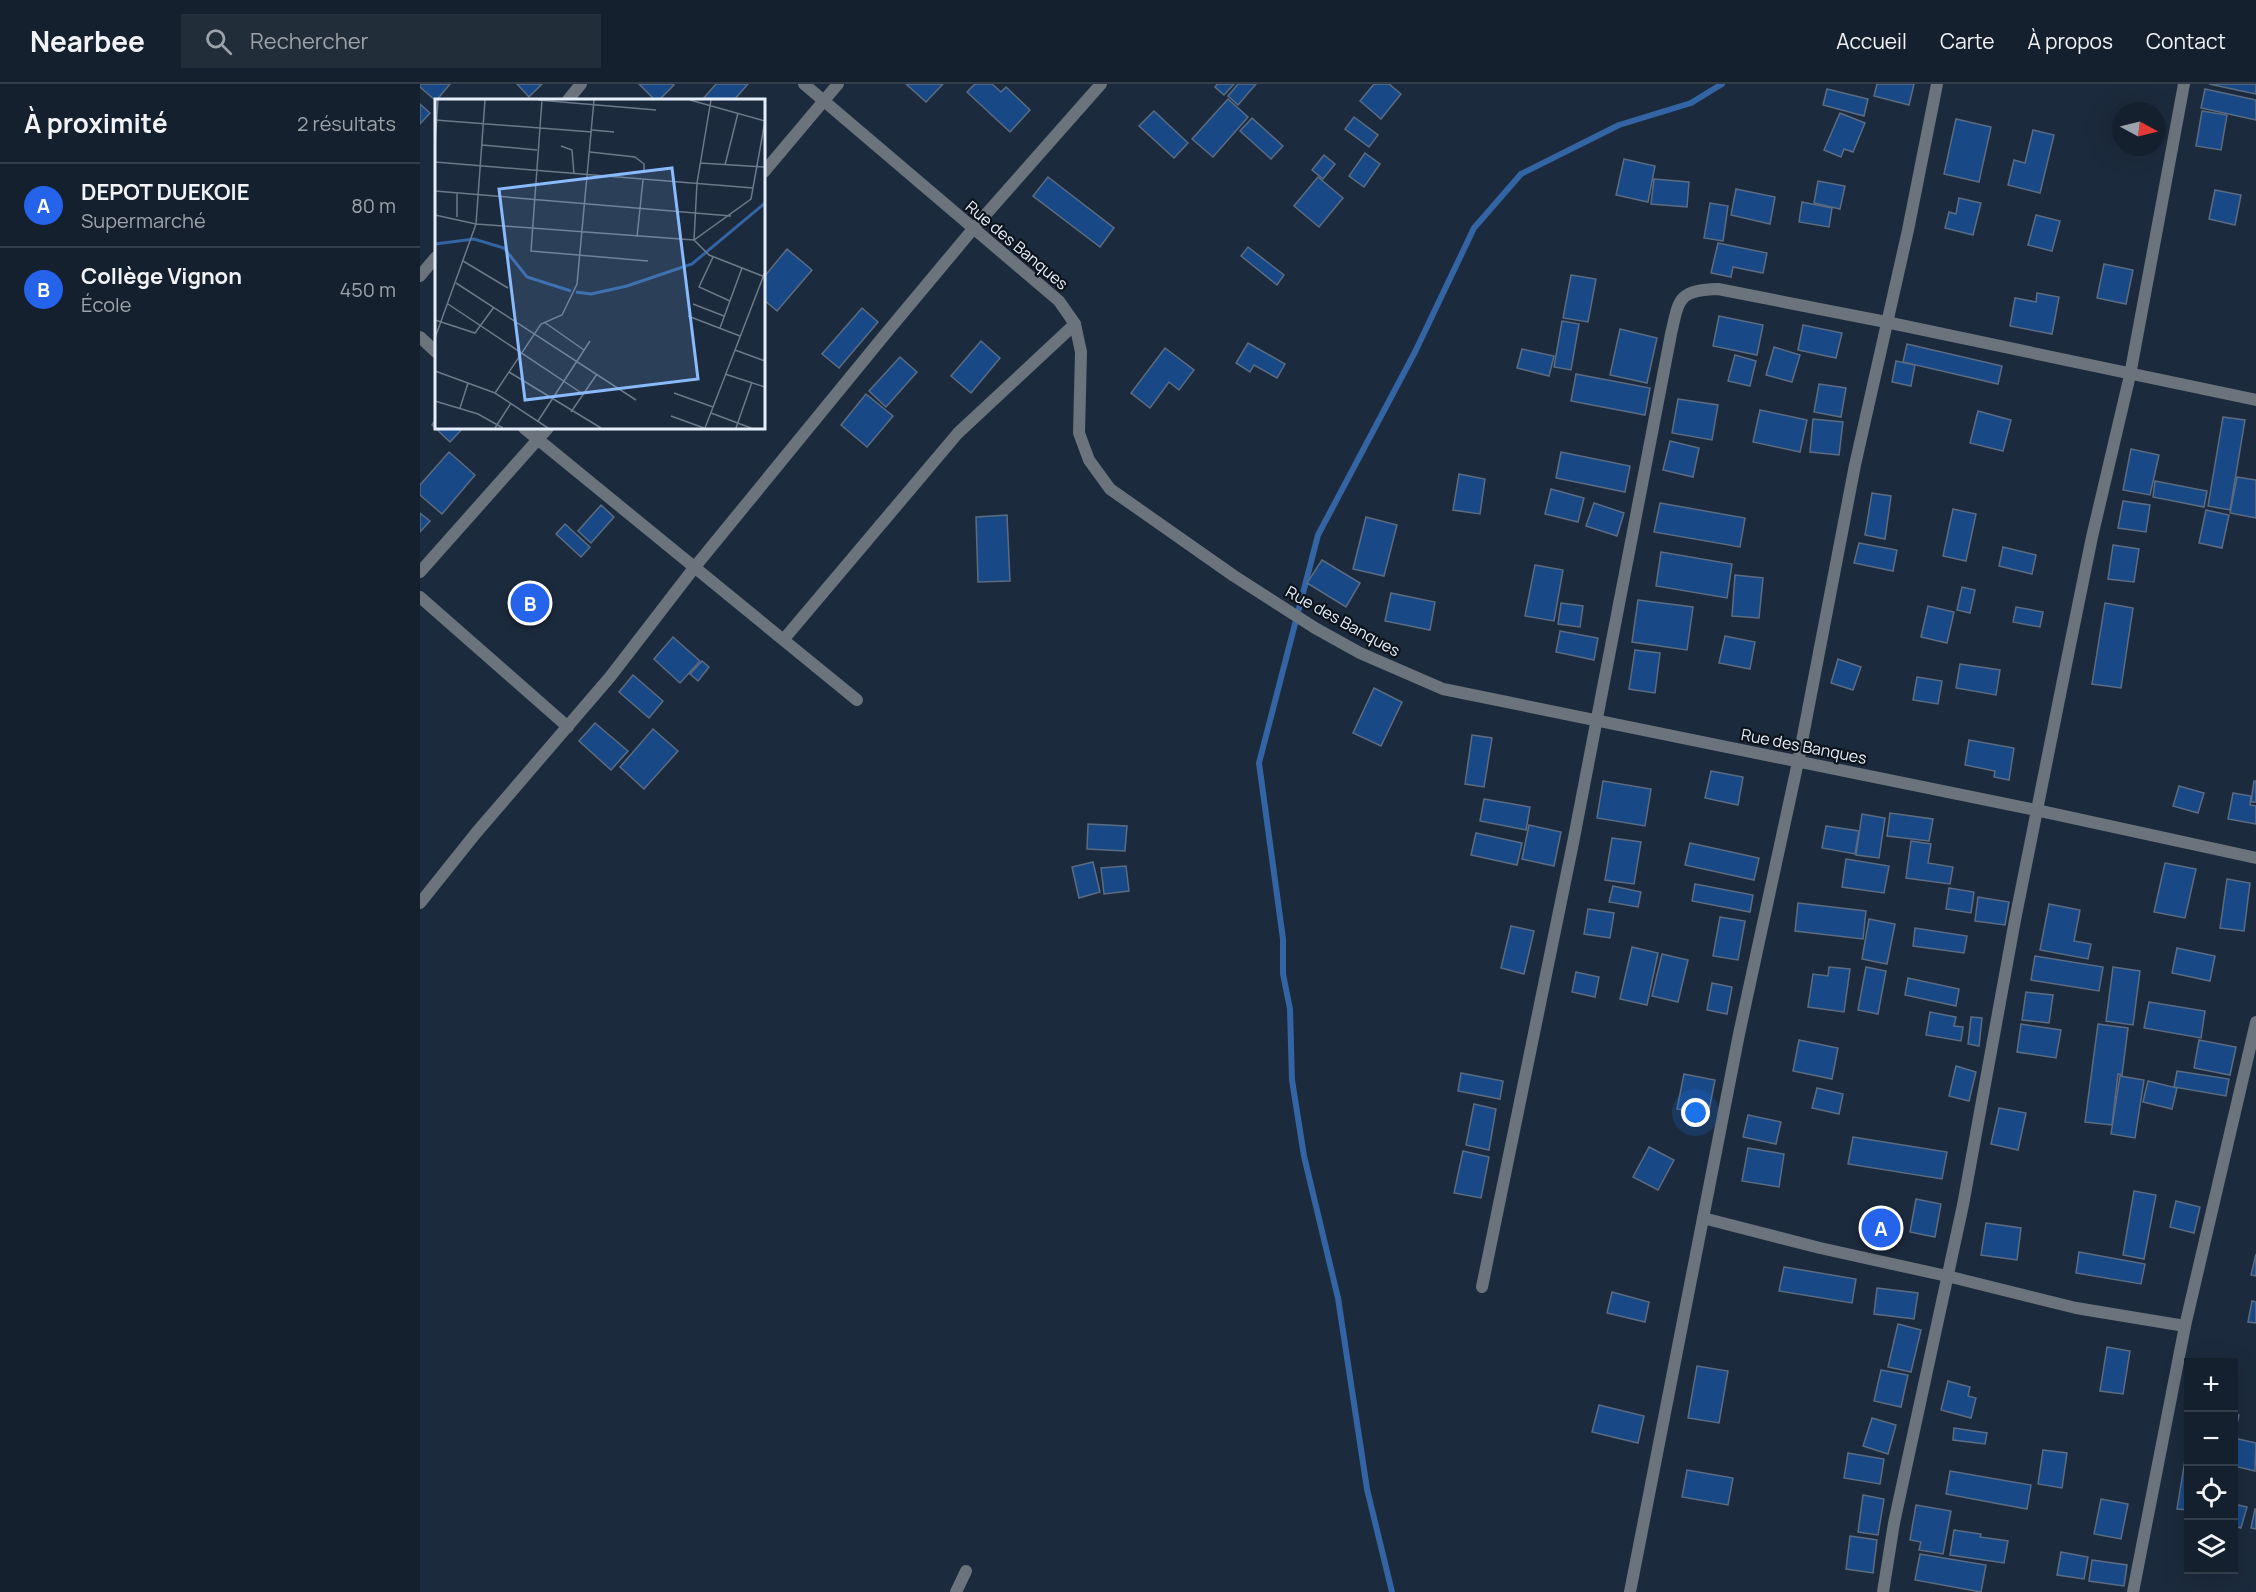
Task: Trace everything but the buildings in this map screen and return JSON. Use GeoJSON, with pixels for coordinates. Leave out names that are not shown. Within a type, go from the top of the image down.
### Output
{"type":"FeatureCollection","features":[{"type":"Feature","properties":{"kind":"street"},"geometry":{"type":"LineString","coordinates":[[569,99],[581,84]]}},
{"type":"Feature","properties":{"kind":"street","name":"Rue des Banques"},"geometry":{"type":"LineString","coordinates":[[804,84],[1059,301],[1076,324],[1081,352],[1079,433],[1089,460],[1110,489],[1234,576],[1315,628],[1360,653],[1443,689],[2036,810],[2256,858]]}},
{"type":"Feature","properties":{"kind":"street"},"geometry":{"type":"LineString","coordinates":[[765,171],[838,84]]}},
{"type":"Feature","properties":{"kind":"street"},"geometry":{"type":"LineString","coordinates":[[420,903],[483,825],[568,727],[694,568],[973,229],[1101,84]]}},
{"type":"Feature","properties":{"kind":"street"},"geometry":{"type":"LineString","coordinates":[[1630,1592],[1739,1034],[1798,762],[1828,596],[1886,322],[1908,230],[1937,84]]}},
{"type":"Feature","properties":{"kind":"street"},"geometry":{"type":"LineString","coordinates":[[1883,1592],[1894,1523],[1988,1077],[2036,810],[2092,537],[2130,375],[2184,84]]}},
{"type":"Feature","properties":{"kind":"street"},"geometry":{"type":"LineString","coordinates":[[420,276],[435,258]]}},
{"type":"Feature","properties":{"kind":"street"},"geometry":{"type":"LineString","coordinates":[[1482,1287],[1597,721],[1671,334],[1677,307],[1683,297],[1692,291],[1718,289],[2256,400]]}},
{"type":"Feature","properties":{"kind":"street"},"geometry":{"type":"LineString","coordinates":[[784,639],[958,433],[1076,324]]}},
{"type":"Feature","properties":{"kind":"street"},"geometry":{"type":"LineString","coordinates":[[420,338],[435,351]]}},
{"type":"Feature","properties":{"kind":"street"},"geometry":{"type":"LineString","coordinates":[[525,429],[857,700]]}},
{"type":"Feature","properties":{"kind":"street"},"geometry":{"type":"LineString","coordinates":[[420,572],[547,429]]}},
{"type":"Feature","properties":{"kind":"street"},"geometry":{"type":"LineString","coordinates":[[420,597],[568,727]]}},
{"type":"Feature","properties":{"kind":"street"},"geometry":{"type":"LineString","coordinates":[[2133,1592],[2185,1326],[2256,1022]]}},
{"type":"Feature","properties":{"kind":"street"},"geometry":{"type":"LineString","coordinates":[[1703,1218],[2076,1308],[2185,1326]]}},
{"type":"Feature","properties":{"kind":"street"},"geometry":{"type":"LineString","coordinates":[[956,1592],[966,1571]]}},
{"type":"Feature","properties":{"kind":"waterway"},"geometry":{"type":"LineString","coordinates":[[1392,1592],[1367,1489],[1338,1298],[1304,1156],[1292,1080],[1290,1009],[1283,974],[1283,939],[1259,763],[1318,535],[1415,352],[1474,228],[1521,174],[1619,125],[1691,103],[1722,84]]}},
{"type":"Feature","properties":{"kind":"place","name":"Collège Vignon"},"geometry":{"type":"Point","coordinates":[530,603]}},
{"type":"Feature","properties":{"kind":"place","name":"DEPOT DUEKOIE"},"geometry":{"type":"Point","coordinates":[1881,1228]}}]}
